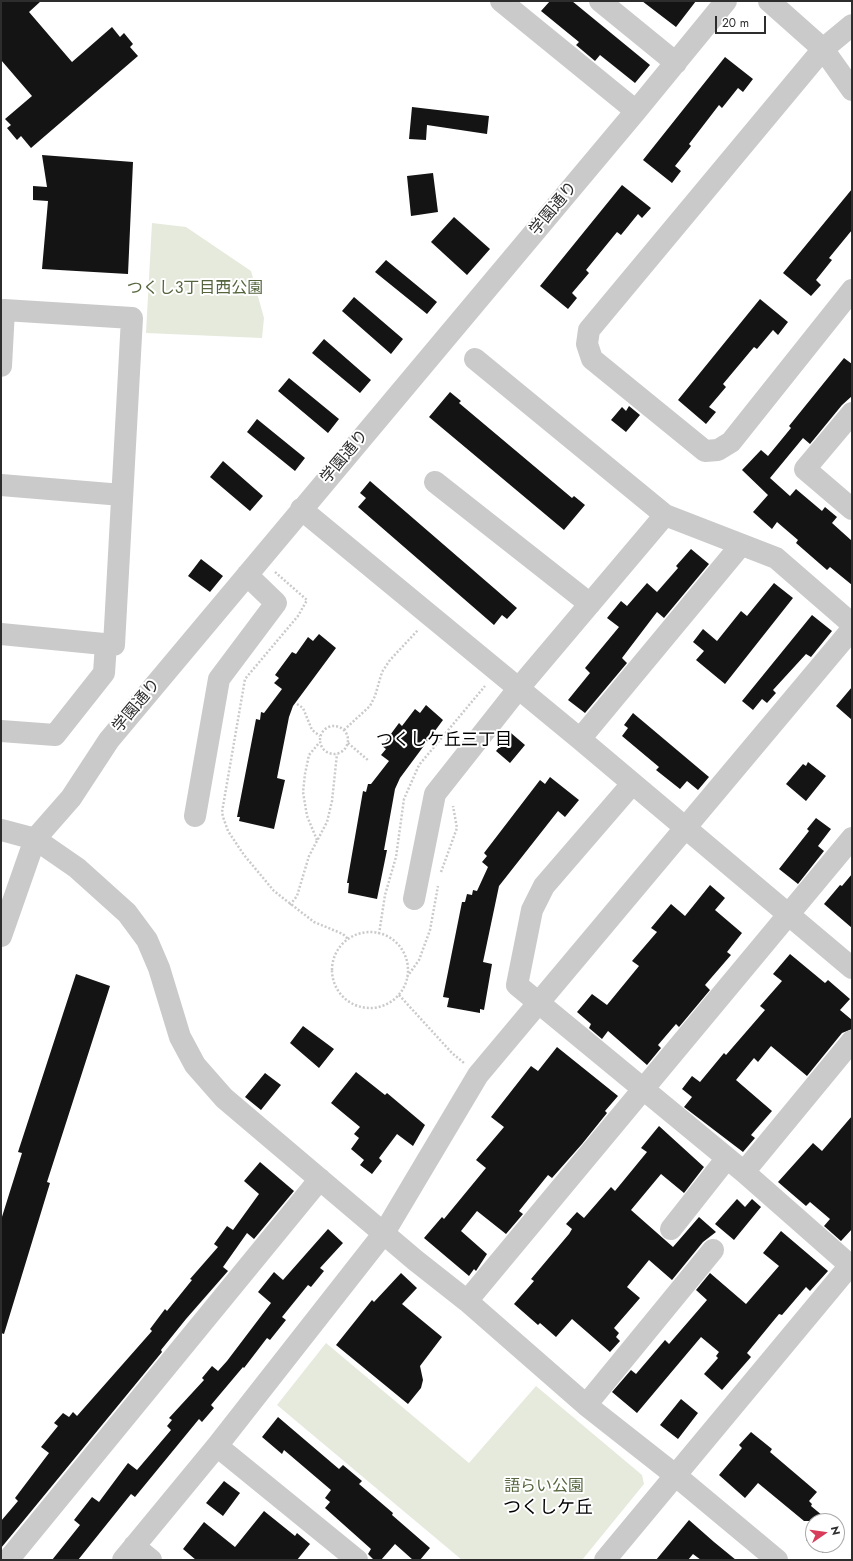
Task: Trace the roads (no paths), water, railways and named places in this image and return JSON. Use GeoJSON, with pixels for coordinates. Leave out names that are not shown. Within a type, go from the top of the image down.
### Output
{"type":"FeatureCollection","features":[{"type":"Feature","properties":{"kind":"street"},"geometry":{"type":"LineString","coordinates":[[502,1],[636,111]]}},
{"type":"Feature","properties":{"kind":"street"},"geometry":{"type":"LineString","coordinates":[[600,1],[676,63]]}},
{"type":"Feature","properties":{"kind":"street","name":"学園通り"},"geometry":{"type":"LineString","coordinates":[[1,936],[35,839],[71,798],[109,740],[636,111],[726,1]]}},
{"type":"Feature","properties":{"kind":"street"},"geometry":{"type":"LineString","coordinates":[[769,1],[823,49],[852,90]]}},
{"type":"Feature","properties":{"kind":"street"},"geometry":{"type":"LineString","coordinates":[[852,25],[823,49],[589,330],[586,344],[592,359],[705,452],[718,450],[731,442],[852,290]]}},
{"type":"Feature","properties":{"kind":"street"},"geometry":{"type":"LineString","coordinates":[[1,366],[4,310],[132,318],[114,645],[1,634]]}},
{"type":"Feature","properties":{"kind":"street"},"geometry":{"type":"LineString","coordinates":[[475,359],[665,515],[776,558],[852,624]]}},
{"type":"Feature","properties":{"kind":"street"},"geometry":{"type":"LineString","coordinates":[[852,413],[805,469],[852,509]]}},
{"type":"Feature","properties":{"kind":"street"},"geometry":{"type":"LineString","coordinates":[[435,482],[590,604]]}},
{"type":"Feature","properties":{"kind":"street"},"geometry":{"type":"LineString","coordinates":[[1,485],[122,495]]}},
{"type":"Feature","properties":{"kind":"street"},"geometry":{"type":"LineString","coordinates":[[301,510],[580,739],[852,968]]}},
{"type":"Feature","properties":{"kind":"street"},"geometry":{"type":"LineString","coordinates":[[414,899],[434,794],[518,689],[665,515]]}},
{"type":"Feature","properties":{"kind":"street"},"geometry":{"type":"LineString","coordinates":[[580,739],[741,545]]}},
{"type":"Feature","properties":{"kind":"street"},"geometry":{"type":"LineString","coordinates":[[195,816],[219,679],[276,603],[253,567]]}},
{"type":"Feature","properties":{"kind":"street"},"geometry":{"type":"LineString","coordinates":[[151,1560],[129,1553],[217,1446],[384,1233],[478,1075],[852,629]]}},
{"type":"Feature","properties":{"kind":"street"},"geometry":{"type":"LineString","coordinates":[[1,731],[55,736],[104,673],[106,644]]}},
{"type":"Feature","properties":{"kind":"street"},"geometry":{"type":"LineString","coordinates":[[605,1560],[675,1474],[851,1265],[644,1088],[517,985],[532,910],[544,886],[632,784]]}},
{"type":"Feature","properties":{"kind":"street"},"geometry":{"type":"LineString","coordinates":[[1,830],[35,839],[77,868],[127,913],[147,940],[159,968],[180,1036],[195,1065],[224,1098],[467,1302],[586,1405],[675,1474],[777,1560]]}},
{"type":"Feature","properties":{"kind":"street"},"geometry":{"type":"LineString","coordinates":[[467,1302],[852,838]]}},
{"type":"Feature","properties":{"kind":"street"},"geometry":{"type":"LineString","coordinates":[[744,1172],[852,1041]]}},
{"type":"Feature","properties":{"kind":"street"},"geometry":{"type":"LineString","coordinates":[[672,1229],[727,1158]]}},
{"type":"Feature","properties":{"kind":"street"},"geometry":{"type":"LineString","coordinates":[[8,1560],[320,1179]]}},
{"type":"Feature","properties":{"kind":"street"},"geometry":{"type":"LineString","coordinates":[[586,1405],[713,1250]]}},
{"type":"Feature","properties":{"kind":"street"},"geometry":{"type":"LineString","coordinates":[[217,1446],[358,1560]]}},
{"type":"Feature","properties":{"kind":"district","name":"つくしケ丘三丁目"},"geometry":{"type":"Point","coordinates":[444,741]}},
{"type":"Feature","properties":{"kind":"district","name":"つくしケ丘"},"geometry":{"type":"Point","coordinates":[548,1509]}},
{"type":"Feature","properties":{"kind":"park label","name":"つくし3丁目西公園"},"geometry":{"type":"Point","coordinates":[195,289]}},
{"type":"Feature","properties":{"kind":"park label","name":"語らい公園"},"geometry":{"type":"Point","coordinates":[544,1487]}}]}
